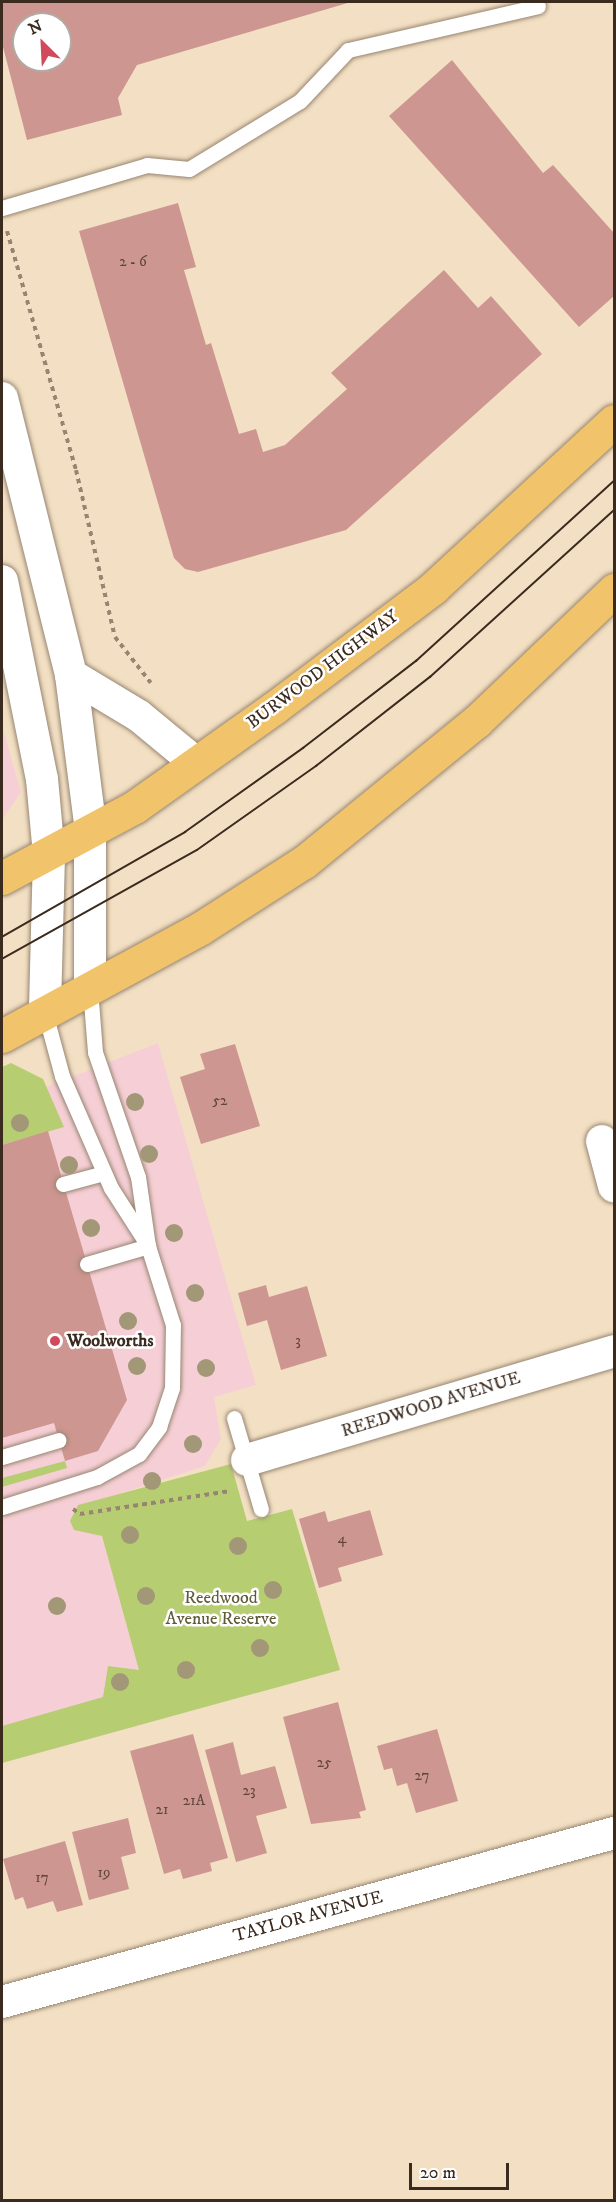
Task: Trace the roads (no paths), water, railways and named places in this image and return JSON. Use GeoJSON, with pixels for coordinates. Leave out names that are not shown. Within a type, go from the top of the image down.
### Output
{"type":"FeatureCollection","features":[{"type":"Feature","properties":{"kind":"highway","name":"BURWOOD HIGHWAY"},"geometry":{"type":"LineString","coordinates":[[2,878],[89,832],[196,764],[433,588],[615,421]]}},
{"type":"Feature","properties":{"kind":"highway"},"geometry":{"type":"LineString","coordinates":[[2,1036],[201,928],[304,862],[477,721],[615,590]]}},
{"type":"Feature","properties":{"kind":"street"},"geometry":{"type":"LineString","coordinates":[[2,398],[70,675],[89,832],[90,988]]}},
{"type":"Feature","properties":{"kind":"street"},"geometry":{"type":"LineString","coordinates":[[3,590],[38,751],[49,855],[45,1012]]}},
{"type":"Feature","properties":{"kind":"street"},"geometry":{"type":"LineString","coordinates":[[70,675],[139,716],[196,764]]}},
{"type":"Feature","properties":{"kind":"street"},"geometry":{"type":"LineString","coordinates":[[602,1141],[615,1186]]}},
{"type":"Feature","properties":{"kind":"street","name":"REEDWOOD AVENUE"},"geometry":{"type":"LineString","coordinates":[[251,1474],[615,1351]]}},
{"type":"Feature","properties":{"kind":"street","name":"TAYLOR AVENUE"},"geometry":{"type":"LineString","coordinates":[[2,2002],[615,1833]]}},
{"type":"Feature","properties":{"kind":"lane"},"geometry":{"type":"LineString","coordinates":[[2,208],[147,165],[189,170],[300,101],[348,50],[538,6]]}},
{"type":"Feature","properties":{"kind":"lane"},"geometry":{"type":"LineString","coordinates":[[2,1507],[97,1477],[139,1454],[159,1427],[172,1388],[173,1325],[148,1246],[138,1177],[95,1052],[90,988]]}},
{"type":"Feature","properties":{"kind":"lane"},"geometry":{"type":"LineString","coordinates":[[45,1012],[58,1067],[104,1173],[148,1246]]}},
{"type":"Feature","properties":{"kind":"lane"},"geometry":{"type":"LineString","coordinates":[[63,1184],[104,1173]]}},
{"type":"Feature","properties":{"kind":"lane"},"geometry":{"type":"LineString","coordinates":[[87,1264],[148,1246]]}},
{"type":"Feature","properties":{"kind":"lane"},"geometry":{"type":"LineString","coordinates":[[234,1418],[261,1509]]}},
{"type":"Feature","properties":{"kind":"lane"},"geometry":{"type":"LineString","coordinates":[[2,1457],[58,1440]]}},
{"type":"Feature","properties":{"kind":"tram line"},"geometry":{"type":"LineString","coordinates":[[2,937],[185,832],[303,748],[416,661],[614,481]]}},
{"type":"Feature","properties":{"kind":"tram line"},"geometry":{"type":"LineString","coordinates":[[2,959],[197,850],[316,766],[430,677],[614,510]]}},
{"type":"Feature","properties":{"kind":"place","name":"Woolworths"},"geometry":{"type":"Point","coordinates":[55,1341]}},
{"type":"Feature","properties":{"kind":"park label","name":"Reedwood Avenue Reserve"},"geometry":{"type":"Point","coordinates":[221,1609]}}]}
